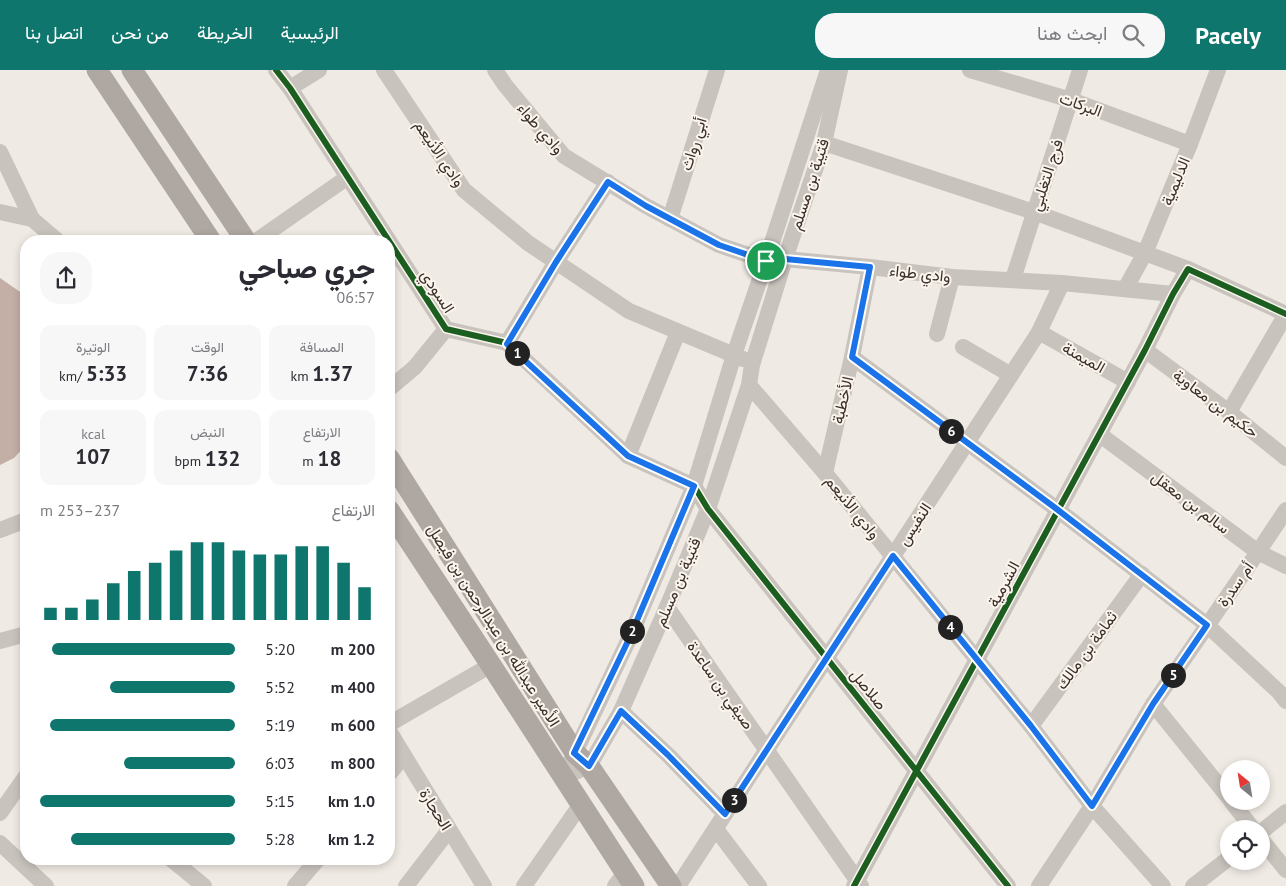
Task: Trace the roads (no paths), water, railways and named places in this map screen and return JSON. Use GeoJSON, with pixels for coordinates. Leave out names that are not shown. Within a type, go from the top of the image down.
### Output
{"type":"FeatureCollection","features":[{"type":"Feature","properties":{"kind":"main road"},"geometry":{"type":"LineString","coordinates":[[97,70],[207,235]]}},
{"type":"Feature","properties":{"kind":"main road"},"geometry":{"type":"LineString","coordinates":[[136,71],[242,235]]}},
{"type":"Feature","properties":{"kind":"main road","name":"الأمير عبدالله بن عبدالرحمن بن فيصل"},"geometry":{"type":"LineString","coordinates":[[395,467],[582,759],[671,886]]}},
{"type":"Feature","properties":{"kind":"main road","name":"الأمير عبدالله بن عبدالرحمن بن فيصل"},"geometry":{"type":"LineString","coordinates":[[395,526],[491,665],[582,804],[625,882]]}},
{"type":"Feature","properties":{"kind":"street","name":"السودي"},"geometry":{"type":"LineString","coordinates":[[276,70],[290,88],[385,235]]}},
{"type":"Feature","properties":{"kind":"street"},"geometry":{"type":"LineString","coordinates":[[290,88],[320,70]]}},
{"type":"Feature","properties":{"kind":"street","name":"وادي الأنيعم"},"geometry":{"type":"LineString","coordinates":[[384,70],[464,190],[528,243],[629,311],[734,355],[752,365]]}},
{"type":"Feature","properties":{"kind":"street","name":"وادي طواء"},"geometry":{"type":"LineString","coordinates":[[495,70],[505,85],[564,156],[646,206],[719,245],[766,261],[785,259],[952,277],[1013,279],[1173,294]]}},
{"type":"Feature","properties":{"kind":"street","name":"أبي رواث"},"geometry":{"type":"LineString","coordinates":[[670,219],[717,70]]}},
{"type":"Feature","properties":{"kind":"street","name":"قتيبة بن مسلم"},"geometry":{"type":"LineString","coordinates":[[582,759],[629,639],[694,486],[734,355],[828,70]]}},
{"type":"Feature","properties":{"kind":"street","name":"قتيبة بن مسلم"},"geometry":{"type":"LineString","coordinates":[[582,759],[621,711],[708,510],[749,385],[752,365],[785,259],[824,143],[840,70]]}},
{"type":"Feature","properties":{"kind":"street","name":"البركات"},"geometry":{"type":"LineString","coordinates":[[970,70],[1018,76],[1071,100],[1190,144]]}},
{"type":"Feature","properties":{"kind":"street","name":"فرج التغلبي"},"geometry":{"type":"LineString","coordinates":[[1013,279],[1080,70]]}},
{"type":"Feature","properties":{"kind":"street","name":"الدليمية"},"geometry":{"type":"LineString","coordinates":[[1125,288],[1145,253],[1218,70]]}},
{"type":"Feature","properties":{"kind":"street"},"geometry":{"type":"LineString","coordinates":[[824,143],[1034,212],[1145,253],[1188,269],[1286,314],[1229,412]]}},
{"type":"Feature","properties":{"kind":"street"},"geometry":{"type":"LineString","coordinates":[[0,152],[32,219],[51,235]]}},
{"type":"Feature","properties":{"kind":"street"},"geometry":{"type":"LineString","coordinates":[[265,235],[348,178]]}},
{"type":"Feature","properties":{"kind":"street"},"geometry":{"type":"LineString","coordinates":[[507,344],[556,262],[608,182]]}},
{"type":"Feature","properties":{"kind":"street"},"geometry":{"type":"LineString","coordinates":[[0,212],[32,219]]}},
{"type":"Feature","properties":{"kind":"street","name":"السودي"},"geometry":{"type":"LineString","coordinates":[[395,250],[446,329],[507,344],[628,456],[694,486]]}},
{"type":"Feature","properties":{"kind":"street","name":"الأخطبة"},"geometry":{"type":"LineString","coordinates":[[825,473],[852,357],[870,267]]}},
{"type":"Feature","properties":{"kind":"street","name":"الشرمية"},"geometry":{"type":"LineString","coordinates":[[857,884],[1188,269]]}},
{"type":"Feature","properties":{"kind":"street"},"geometry":{"type":"LineString","coordinates":[[937,334],[952,277]]}},
{"type":"Feature","properties":{"kind":"street","name":"النفيس"},"geometry":{"type":"LineString","coordinates":[[678,886],[1011,376],[1039,332],[1062,283]]}},
{"type":"Feature","properties":{"kind":"street"},"geometry":{"type":"LineString","coordinates":[[395,383],[416,367],[446,329]]}},
{"type":"Feature","properties":{"kind":"street"},"geometry":{"type":"LineString","coordinates":[[628,456],[678,332]]}},
{"type":"Feature","properties":{"kind":"street","name":"الميمنة"},"geometry":{"type":"LineString","coordinates":[[1039,332],[1128,382]]}},
{"type":"Feature","properties":{"kind":"street"},"geometry":{"type":"LineString","coordinates":[[963,348],[1011,376]]}},
{"type":"Feature","properties":{"kind":"street","name":"حكيم بن معاوية"},"geometry":{"type":"LineString","coordinates":[[1145,350],[1229,412],[1286,458]]}},
{"type":"Feature","properties":{"kind":"street"},"geometry":{"type":"LineString","coordinates":[[852,357],[1142,574],[1207,625],[1284,693]]}},
{"type":"Feature","properties":{"kind":"street","name":"وادي الأنيعم"},"geometry":{"type":"LineString","coordinates":[[749,385],[893,556],[1031,726],[1092,806],[1162,886]]}},
{"type":"Feature","properties":{"kind":"street","name":"سالم بن معقل"},"geometry":{"type":"LineString","coordinates":[[1100,434],[1258,552],[1286,566]]}},
{"type":"Feature","properties":{"kind":"street"},"geometry":{"type":"LineString","coordinates":[[694,486],[708,510]]}},
{"type":"Feature","properties":{"kind":"street","name":"صلاصل"},"geometry":{"type":"LineString","coordinates":[[708,510],[1008,886]]}},
{"type":"Feature","properties":{"kind":"street","name":"أم سدرة"},"geometry":{"type":"LineString","coordinates":[[1039,886],[1092,806],[1153,704],[1286,510]]}},
{"type":"Feature","properties":{"kind":"street"},"geometry":{"type":"LineString","coordinates":[[0,530],[20,522]]}},
{"type":"Feature","properties":{"kind":"street","name":"ثمامة بن مالك"},"geometry":{"type":"LineString","coordinates":[[1031,726],[1142,574]]}},
{"type":"Feature","properties":{"kind":"street","name":"صيفي بن ساعدة"},"geometry":{"type":"LineString","coordinates":[[667,607],[767,750],[857,884]]}},
{"type":"Feature","properties":{"kind":"street"},"geometry":{"type":"LineString","coordinates":[[0,641],[20,636]]}},
{"type":"Feature","properties":{"kind":"street"},"geometry":{"type":"LineString","coordinates":[[395,721],[491,665]]}},
{"type":"Feature","properties":{"kind":"street"},"geometry":{"type":"LineString","coordinates":[[1153,704],[1220,787]]}},
{"type":"Feature","properties":{"kind":"street"},"geometry":{"type":"LineString","coordinates":[[621,711],[668,755],[725,814]]}},
{"type":"Feature","properties":{"kind":"street","name":"الحجارة"},"geometry":{"type":"LineString","coordinates":[[395,741],[484,886]]}},
{"type":"Feature","properties":{"kind":"street"},"geometry":{"type":"LineString","coordinates":[[395,767],[404,756]]}},
{"type":"Feature","properties":{"kind":"street"},"geometry":{"type":"LineString","coordinates":[[564,777],[582,759]]}},
{"type":"Feature","properties":{"kind":"street"},"geometry":{"type":"LineString","coordinates":[[0,814],[20,785]]}},
{"type":"Feature","properties":{"kind":"street"},"geometry":{"type":"LineString","coordinates":[[524,886],[582,804]]}},
{"type":"Feature","properties":{"kind":"street"},"geometry":{"type":"LineString","coordinates":[[1238,810],[1247,820]]}},
{"type":"Feature","properties":{"kind":"street"},"geometry":{"type":"LineString","coordinates":[[1270,825],[1286,812]]}},
{"type":"Feature","properties":{"kind":"street"},"geometry":{"type":"LineString","coordinates":[[716,829],[759,886]]}},
{"type":"Feature","properties":{"kind":"street"},"geometry":{"type":"LineString","coordinates":[[406,886],[449,830]]}},
{"type":"Feature","properties":{"kind":"street"},"geometry":{"type":"LineString","coordinates":[[0,843],[28,879],[46,886]]}},
{"type":"Feature","properties":{"kind":"street"},"geometry":{"type":"LineString","coordinates":[[1270,850],[1286,870]]}},
{"type":"Feature","properties":{"kind":"street"},"geometry":{"type":"LineString","coordinates":[[178,865],[204,886]]}},
{"type":"Feature","properties":{"kind":"street"},"geometry":{"type":"LineString","coordinates":[[295,886],[307,865]]}},
{"type":"Feature","properties":{"kind":"street"},"geometry":{"type":"LineString","coordinates":[[1193,886],[1220,865]]}}]}
